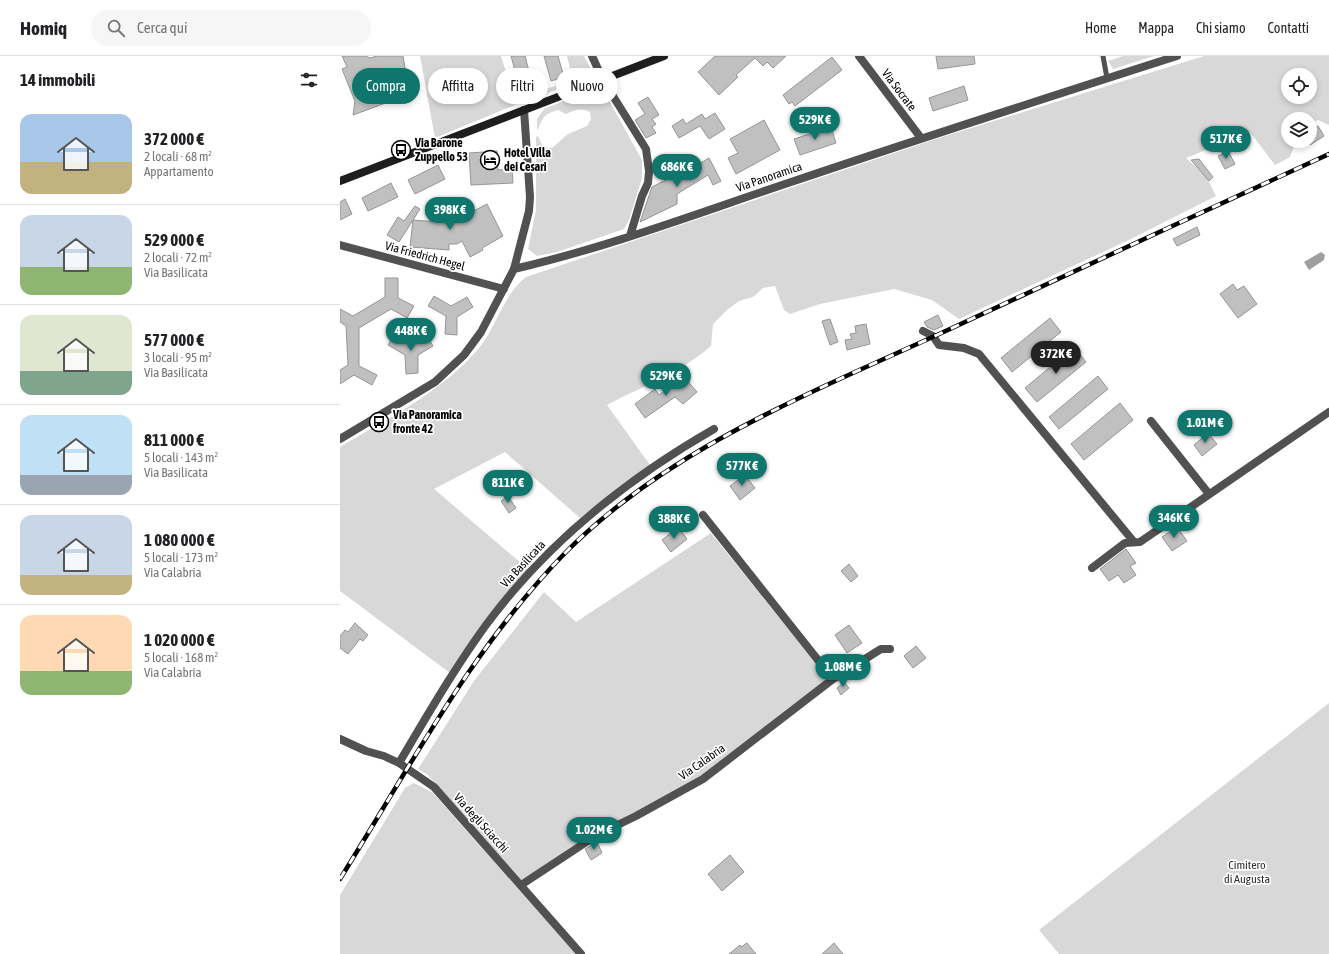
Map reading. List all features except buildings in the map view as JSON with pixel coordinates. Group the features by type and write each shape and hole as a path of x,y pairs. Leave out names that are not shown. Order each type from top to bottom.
{"main road":[{"path":"618,74 664,56"},
{"path":"340,180 556,98"}],"street":[{"path":"592,56 598,68"},
{"name":"Via Socrate","path":"859,56 921,138"},
{"name":"Via Panoramica","path":"514,269 548,261 630,236 921,138 1177,56"},
{"path":"618,104 646,149 648,159 648,183 642,196 630,236"},
{"path":"340,439 435,382 464,355 481,332 514,269 526,225 530,197 524,110"},
{"name":"Via Friedrich Hegel","path":"340,245 504,289"},
{"path":"923,331 933,336 939,345 964,348 979,354 1134,542"},
{"path":"1092,568 1125,544 1140,542 1329,412"},
{"path":"1151,422 1209,494"},
{"name":"Via Basilicata","path":"399,763 457,668 486,625 522,580 575,528 617,492 680,448 714,429"},
{"path":"703,515 833,679"},
{"name":"Via Calabria","path":"521,884 597,835 636,816 703,779 833,679 881,649 890,649"},
{"name":"Via degli Sciacchi","path":"340,739 366,752 384,756 399,763 434,787 521,884 581,954"}],"lane":[{"path":"1103,56 1107,78"}],"green space":[{"path":"420,56 501,56 505,68 496,68 496,104 515,105 435,138 429,104 488,104 488,68 428,68 428,100"},
{"path":"567,56 584,56 590,68 570,68"},
{"path":"1123,56 1154,56 1113,69 1108,61"},
{"path":"1204,56 1329,56 1329,125 1317,120 1317,112 1281,112 1281,148 1293,148 1290,157 1275,165 1250,132 1186,158 1206,176 1216,196 1131,239 959,319 932,300 894,289 820,304 790,314 784,310 775,286 763,288 753,297 739,301 727,310 713,324 711,346 699,356 674,372 607,405 650,465 618,487 580,518 505,452 434,489 528,569 484,622 450,673 340,591 340,447 414,403 464,364 479,348 491,330 511,293 526,277 939,138"},
{"path":"556,86 556,90 548,93 548,88"},
{"path":"556,104 611,104 642,160 642,178 629,220 624,229 557,252 537,256 528,249 536,210 536,137 538,136 543,147 552,148 568,134 587,126 591,119 590,112 581,109 566,114 558,110 547,114 541,122 538,130 537,119 544,109"},
{"path":"711,533 825,675 824,682 788,708 704,775 521,880 428,775 418,769 474,681 544,592 576,622"},
{"name":"Cimitero di Augusta","path":"1329,703 1329,954 1059,954 1039,930"},
{"path":"414,783 433,793 576,954 340,954 340,895 405,788"}],"shaded area":[{"path":"1321,252 1325,255 1324,260 1309,270 1304,262"}],"railway":[{"path":"340,879 444,709 472,667 502,627 533,588 567,551 607,515 650,483 695,453 790,402 1329,154"}],"place":[{"name":"Via Barone Zuppello 53","path":"401,150"},
{"name":"Hotel Villa dei Cesari","path":"490,160"},
{"name":"Via Panoramica fronte 42","path":"379,422"}]}
